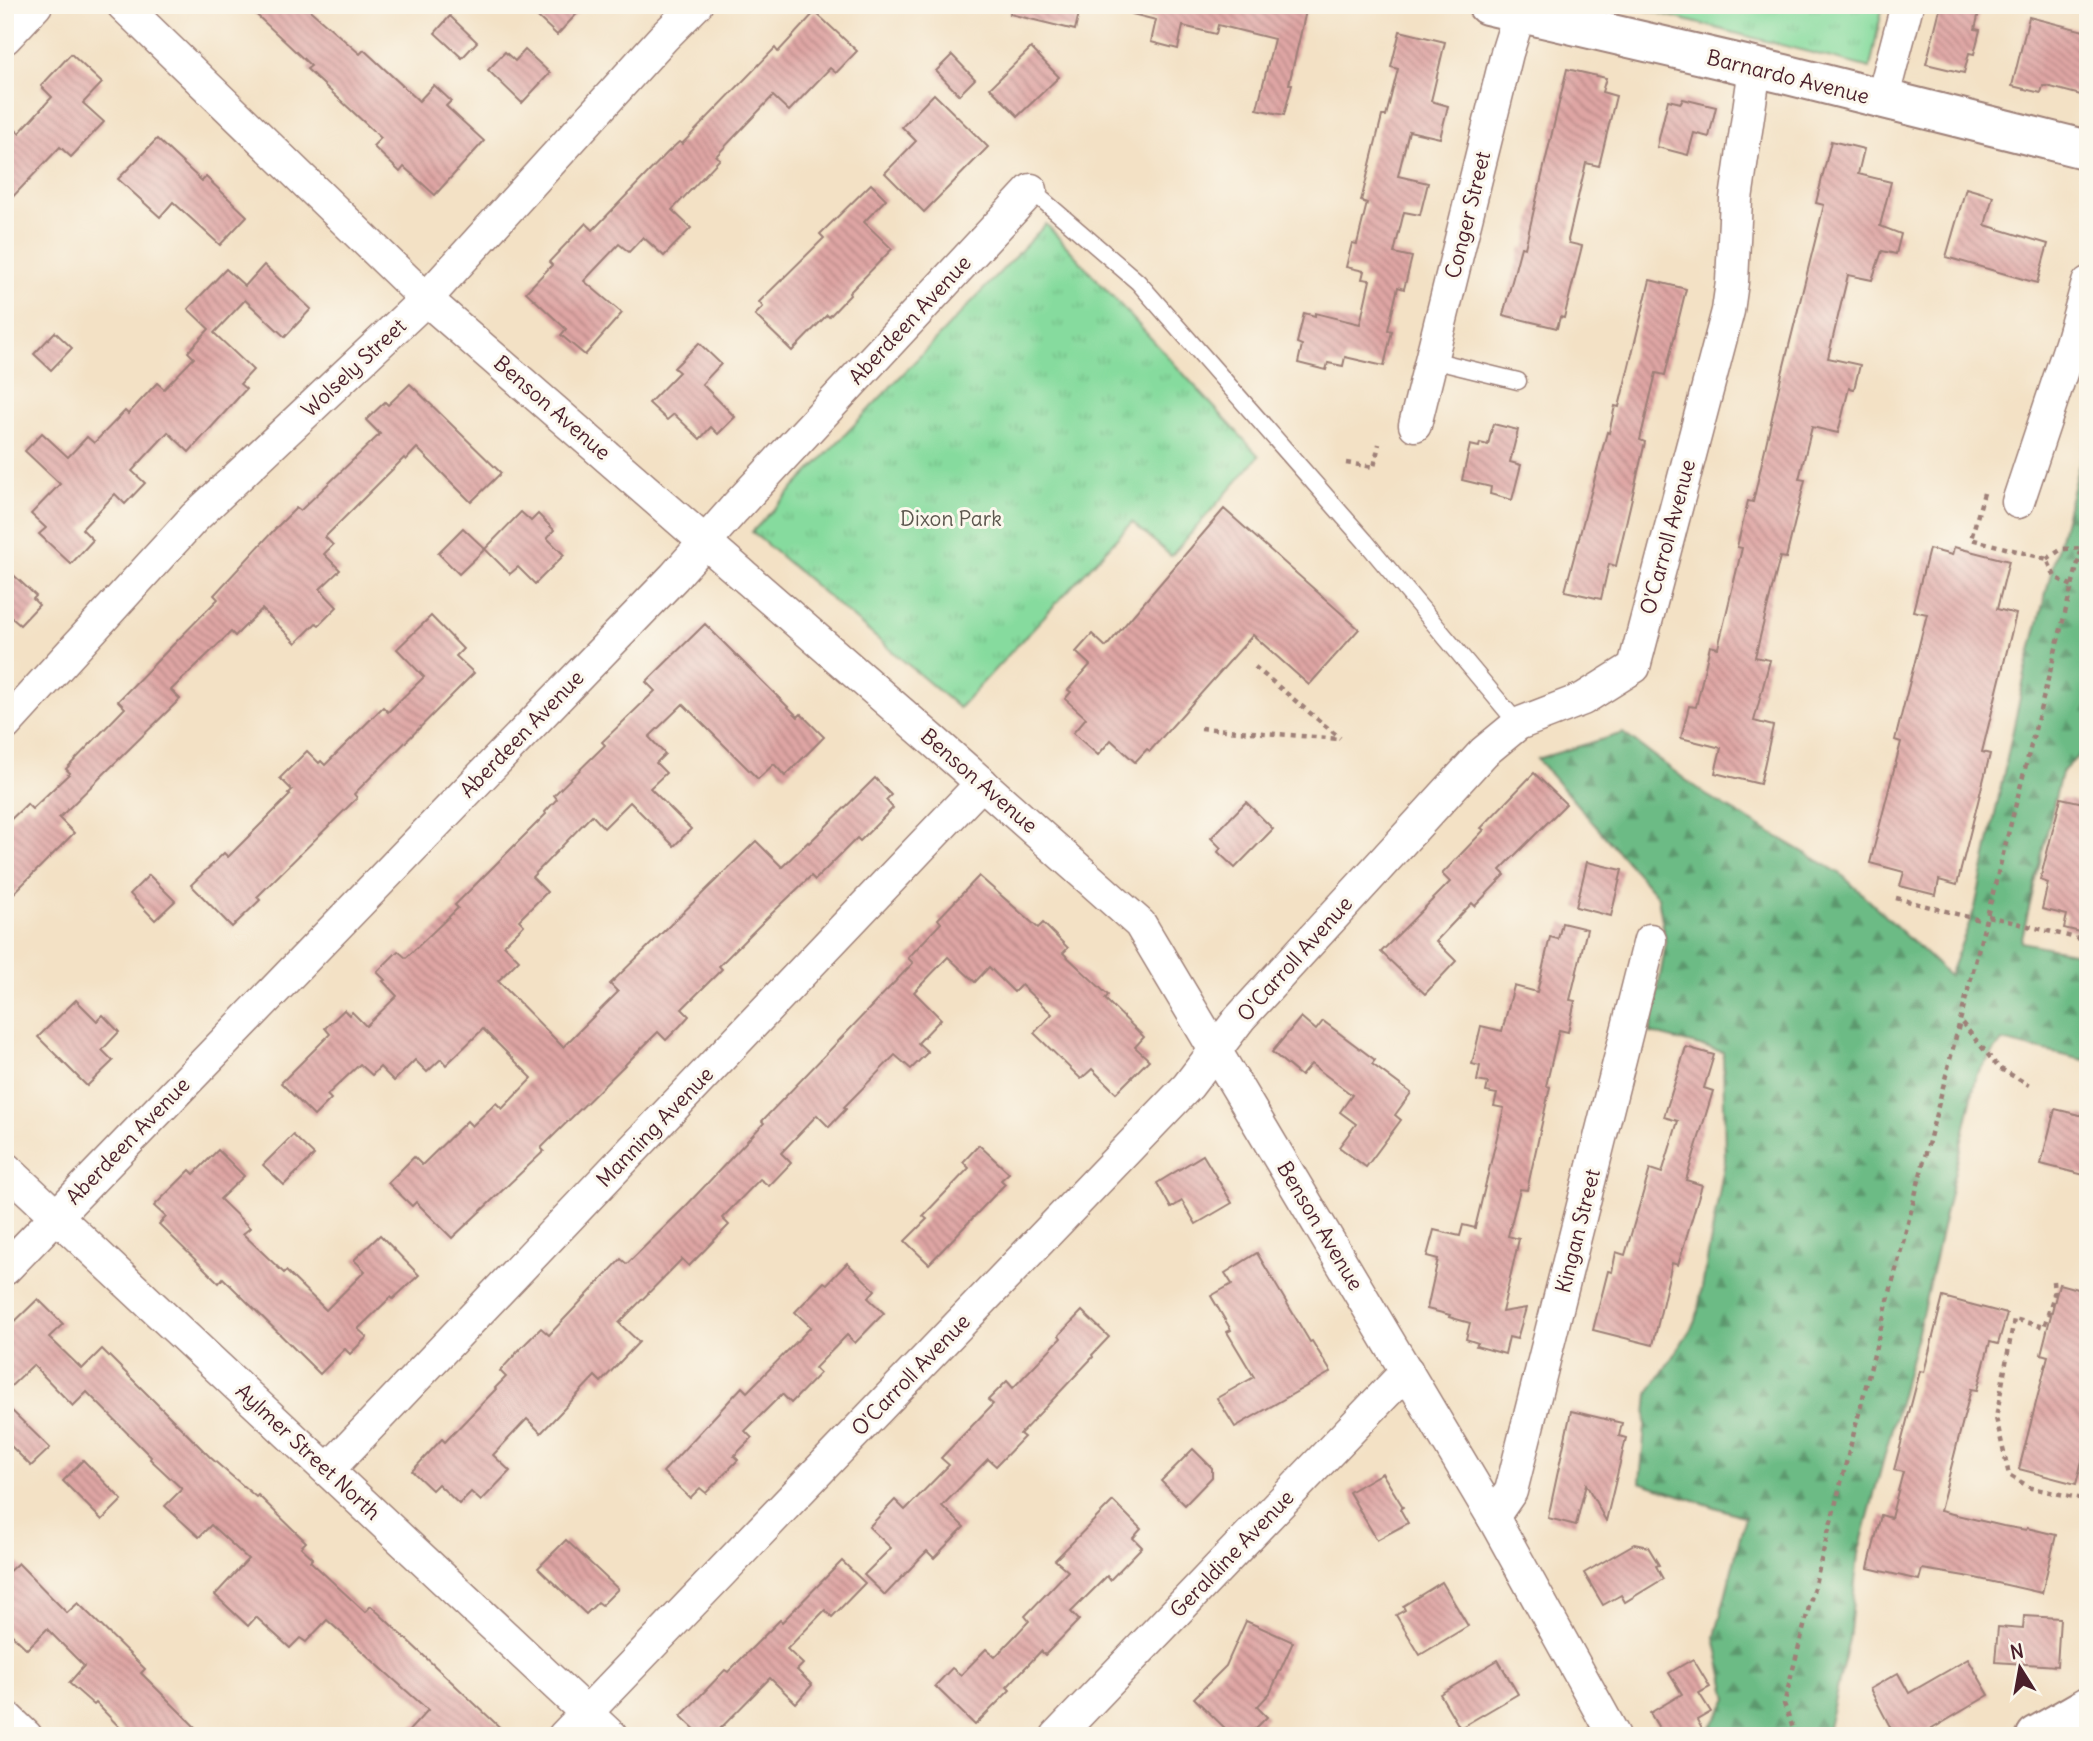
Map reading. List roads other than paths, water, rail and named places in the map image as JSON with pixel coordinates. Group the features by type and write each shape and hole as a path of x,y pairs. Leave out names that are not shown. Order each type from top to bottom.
{"street":[{"path":"5,37 36,5"},
{"name":"Benson Avenue","path":"123,5 426,299 1140,924 1493,1517 1615,1736"},
{"name":"Wolsely Street","path":"5,725 194,518 426,299 696,5"},
{"path":"1882,100 1908,5"},
{"name":"Barnardo Avenue","path":"1509,8 2088,150"},
{"name":"Conger Street","path":"1415,425 1432,360 1509,8"},
{"name":"O'Carroll Avenue","path":"564,1736 1188,1086 1240,1018 1484,752 1518,724 1583,699 1634,667 1728,311 1736,199 1755,68"},
{"name":"Aberdeen Avenue","path":"5,1269 706,542 1031,190"},
{"path":"2018,502 2088,283"},
{"name":"Manning Avenue","path":"328,1470 982,783"},
{"name":"Kingan Street","path":"1493,1517 1511,1491 1650,940"},
{"name":"Aylmer Street North","path":"5,1168 611,1736"},
{"name":"Geraldine Avenue","path":"1057,1736 1407,1371"},
{"path":"2036,1736 2088,1706"},
{"path":"5,1716 26,1736"}],"lane":[{"path":"1031,190 1138,282 1357,531 1518,724"},
{"path":"1432,360 1518,381"}],"park label":[{"name":"Dixon Park","path":"951,519"}]}
